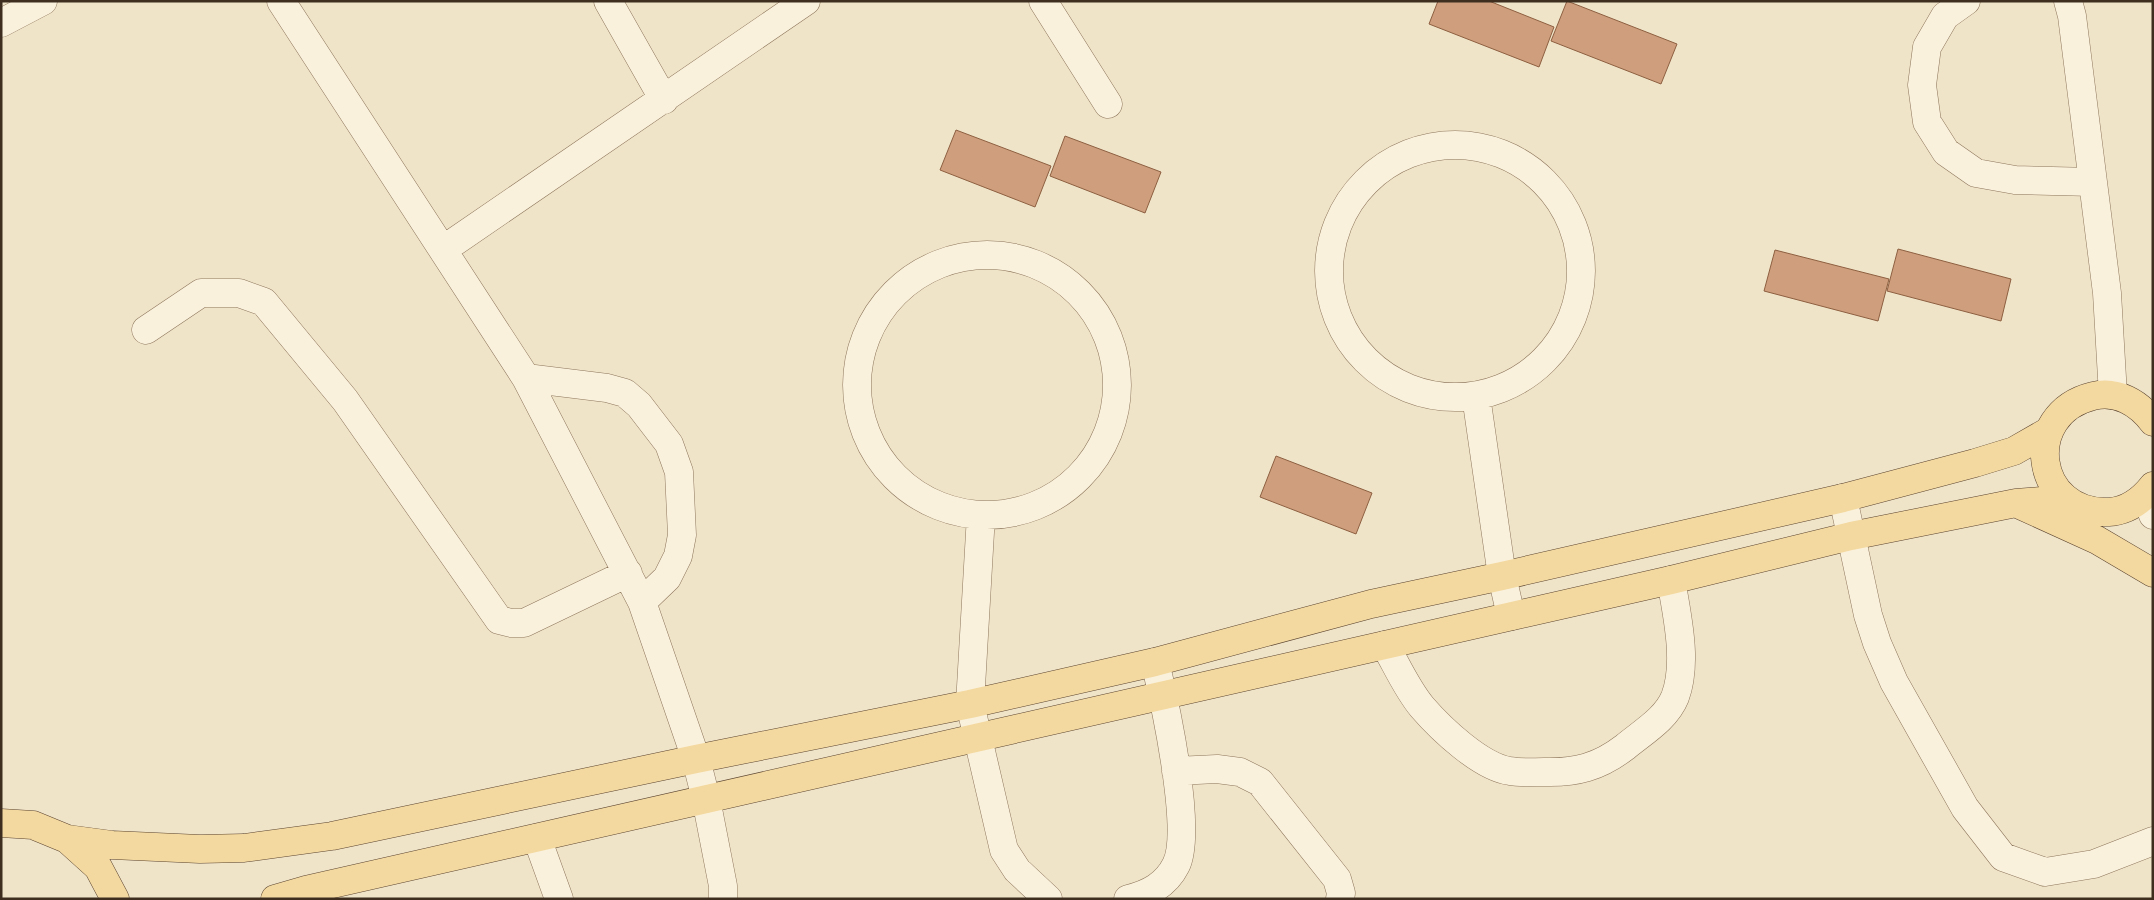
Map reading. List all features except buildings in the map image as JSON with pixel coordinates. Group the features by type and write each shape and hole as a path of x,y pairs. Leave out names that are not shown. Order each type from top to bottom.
{"main road":[{"path":"2150,499 2115,512 2097,512 2080,508 2065,499 2053,485 2046,468 2044,449 2049,431 2068,406 2082,399 2097,395 2113,395 2131,401 2146,412 2153,422"},
{"path":"1,823 33,826 68,839 112,845 200,849 288,843 332,836 696,759 970,704 1156,662 1371,604 1843,498 1995,458 2014,451 2049,431"},
{"path":"275,899 307,894 706,798 1671,580 1851,536 2016,503 2065,499"},
{"path":"2016,503 2097,540 2153,573"},
{"path":"68,839 98,867 114,899"}],"street":[{"path":"1,23 43,1"},
{"path":"281,1 444,249 526,378 642,602 696,759 706,798 723,886 723,899"},
{"path":"608,1 664,100"},
{"path":"444,249 806,1"},
{"path":"1043,1 1108,104"},
{"path":"1966,1 1945,16 1927,47 1922,85 1927,122 1946,152 1976,173 2016,180 2093,182"},
{"path":"2077,6 2093,182 2107,293 2113,395"},
{"path":"1460,145 1487,149 1512,158 1534,172 1553,190 1568,212 1577,237 1582,263 1580,290 1576,306 1562,339 1546,360 1525,376 1502,389 1476,396 1450,397 1423,393 1398,384 1376,370 1357,352 1342,329 1333,305 1328,279 1329,252 1336,227 1353,196 1364,182 1385,165 1408,153 1434,146 1460,145"},
{"path":"992,255 1020,259 1045,269 1069,283 1088,302 1103,325 1113,350 1118,386 1110,431 1098,455 1081,477 1060,494 1035,507 1009,514 981,516 954,512 929,502 905,488 886,469 871,446 861,420 856,394 857,366 864,340 876,315 894,294 915,277 938,264 965,257 992,255"},
{"path":"146,330 201,293 240,293 264,302 345,400 499,620 511,624 524,623 628,574"},
{"path":"526,378 607,388 624,393 640,405 668,444 679,472 682,535 678,556 667,578 642,602"},
{"path":"1476,396 1502,576 1512,616"},
{"path":"1843,498 1868,615 1877,643 1894,682 1965,808 2003,857 2045,872 2094,864 2153,841"},
{"path":"981,516 970,704 1004,850 1017,870 1048,899"},
{"path":"1385,645 1407,685 1422,707 1469,752 1489,764 1509,772 1556,772 1589,768 1610,758 1667,713 1675,696 1680,673 1680,634 1671,580"},
{"path":"1128,899 1143,896 1162,885 1176,864 1181,845 1181,817 1176,771 1156,662"},
{"path":"1176,771 1224,770 1240,772 1260,782 1337,880 1341,893 1340,899"},
{"path":"537,838 558,899"}]}
